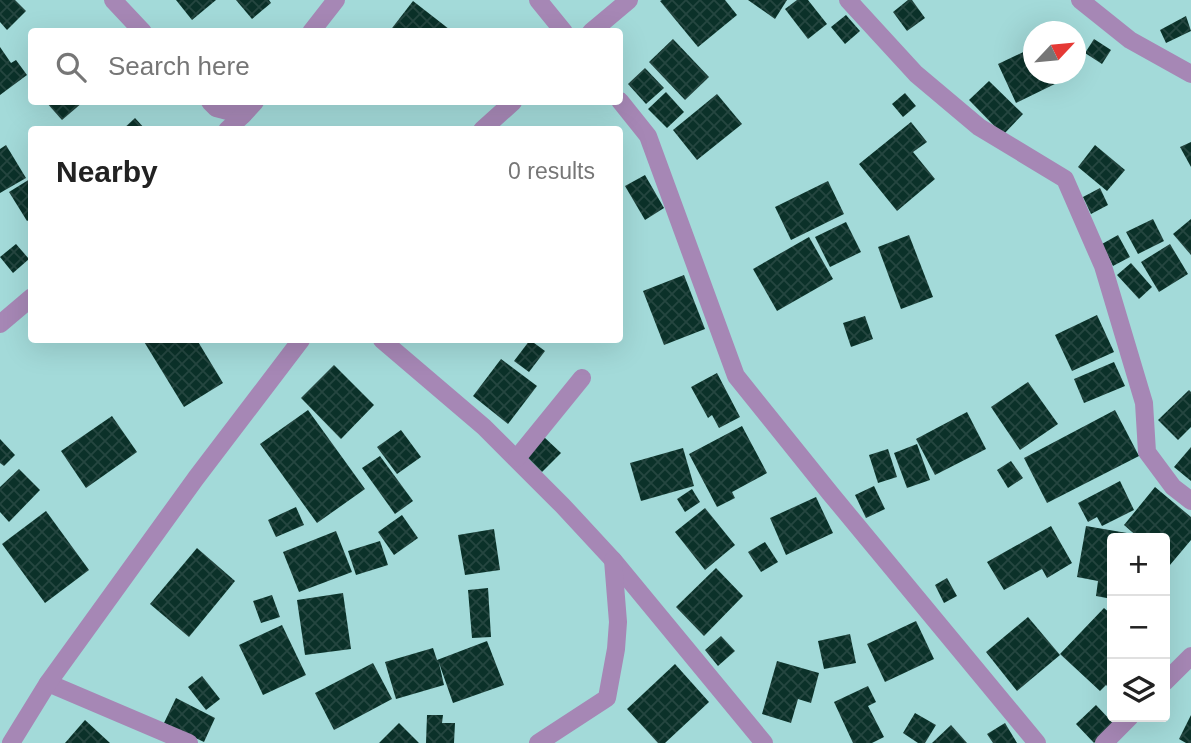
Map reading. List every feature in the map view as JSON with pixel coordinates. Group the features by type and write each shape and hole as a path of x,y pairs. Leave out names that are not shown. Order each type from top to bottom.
{"street":[{"path":"113,0 139,28"},
{"path":"314,28 336,0"},
{"path":"538,0 561,28"},
{"path":"596,28 629,0"},
{"path":"848,0 916,74 979,127 1065,180 1103,267 1144,403 1147,452 1173,487 1191,501"},
{"path":"1080,0 1130,40 1191,74"},
{"path":"213,105 216,108 249,108"},
{"path":"486,126 510,105"},
{"path":"623,105 648,136 737,376 838,503 1037,743"},
{"path":"231,126 249,108"},
{"path":"0,324 28,300"},
{"path":"11,743 48,683 196,478 299,343"},
{"path":"386,343 484,426 562,505 613,560 764,743"},
{"path":"517,458 582,379"},
{"path":"538,743 607,698 618,622 613,560"},
{"path":"1170,677 1191,656"},
{"path":"48,683 189,743"},
{"path":"1104,743 1125,722"}],"building":[{"path":"0,0 15,0 26,11 7,30 0,22"},
{"path":"176,0 216,0 192,20"},
{"path":"236,0 269,0 271,3 252,19"},
{"path":"725,0 737,15 698,47 660,1"},
{"path":"748,0 787,0 775,19"},
{"path":"797,0 808,0 827,24 808,39 785,9"},
{"path":"908,0 912,0 925,18 907,31 893,12"},
{"path":"413,1 448,28 392,28"},
{"path":"846,15 860,31 845,44 831,27"},
{"path":"1186,16 1191,31 1166,43 1160,30"},
{"path":"673,39 709,77 685,100 649,62"},
{"path":"1094,39 1111,50 1102,64 1086,51"},
{"path":"0,47 11,63 16,60 27,75 0,95"},
{"path":"1023,52 1023,84 1055,84 1016,103 998,64"},
{"path":"645,68 664,88 646,104 628,84"},
{"path":"989,81 1023,114 1003,135 969,100"},
{"path":"666,92 684,112 667,128 648,109"},
{"path":"905,93 916,106 903,117 892,104"},
{"path":"717,94 742,124 697,160 673,130"},
{"path":"49,105 80,105 62,120"},
{"path":"135,118 142,126 126,126"},
{"path":"911,122 927,142 913,152 935,179 897,211 859,164"},
{"path":"1191,142 1191,167 1180,147"},
{"path":"6,145 26,178 0,193 0,149"},
{"path":"1095,145 1125,170 1107,191 1078,167"},
{"path":"645,175 664,208 645,220 625,186"},
{"path":"28,180 28,220 27,221 9,192"},
{"path":"828,181 844,214 791,240 775,207"},
{"path":"1100,188 1108,205 1091,214 1083,197"},
{"path":"1153,219 1164,241 1138,254 1126,232"},
{"path":"1191,219 1191,255 1173,234"},
{"path":"846,222 861,252 830,267 815,237"},
{"path":"909,235 933,297 901,309 878,247"},
{"path":"1118,235 1130,257 1113,266 1102,244"},
{"path":"809,237 833,279 777,311 753,269"},
{"path":"16,244 28,260 13,273 0,257"},
{"path":"1170,244 1188,274 1159,292 1141,262"},
{"path":"1131,263 1152,287 1139,299 1117,275"},
{"path":"684,275 705,329 664,345 643,291"},
{"path":"1097,315 1114,352 1072,371 1055,335"},
{"path":"865,316 873,339 851,347 843,323"},
{"path":"145,343 199,343 223,383 184,407"},
{"path":"528,343 534,343 545,351 529,372 514,361"},
{"path":"501,359 537,386 508,424 473,396"},
{"path":"1114,362 1125,386 1084,403 1074,379"},
{"path":"334,365 374,405 341,439 301,398"},
{"path":"717,373 740,417 719,428 712,415 708,418 691,387"},
{"path":"1028,382 1058,424 1020,450 991,407"},
{"path":"1189,390 1191,427 1178,440 1158,420"},
{"path":"308,410 365,489 317,523 260,444"},
{"path":"1115,410 1139,456 1047,503 1024,458"},
{"path":"967,412 986,449 935,475 916,439"},
{"path":"112,416 137,452 86,488 61,451"},
{"path":"742,426 767,473 732,492 735,498 717,507 689,454"},
{"path":"401,430 421,457 397,474 377,447"},
{"path":"544,437 561,453 542,472 526,456"},
{"path":"0,439 15,455 4,466 0,463"},
{"path":"917,444 930,480 907,488 894,453"},
{"path":"1191,447 1191,481 1174,467"},
{"path":"683,448 694,486 641,501 630,463"},
{"path":"888,449 897,477 878,483 869,455"},
{"path":"380,456 413,501 395,514 362,468"},
{"path":"1011,461 1023,478 1008,488 997,470"},
{"path":"19,469 40,490 9,522 0,512 0,487"},
{"path":"1120,481 1134,510 1102,526 1097,517 1088,522 1078,503"},
{"path":"874,486 885,509 866,518 855,495"},
{"path":"1155,487 1191,517 1191,540 1170,565 1170,533 1133,533 1124,525"},
{"path":"692,489 700,502 685,512 677,499"},
{"path":"816,497 833,533 786,555 770,518"},
{"path":"296,507 304,525 276,537 268,520"},
{"path":"705,508 735,545 705,570 675,532"},
{"path":"46,511 89,570 45,603 2,544"},
{"path":"402,515 418,538 394,555 378,532"},
{"path":"1051,526 1072,563 1047,578 1042,569 1004,590 987,562"},
{"path":"1086,526 1127,533 1107,533 1107,598 1096,596 1098,581 1077,577"},
{"path":"494,529 500,570 465,575 458,535"},
{"path":"336,531 352,572 299,592 283,552"},
{"path":"380,541 388,565 356,575 348,551"},
{"path":"765,542 778,562 761,572 748,552"},
{"path":"197,548 235,581 189,637 150,604"},
{"path":"716,568 743,596 704,636 676,607"},
{"path":"947,578 957,596 944,603 935,585"},
{"path":"488,588 491,637 472,638 468,590"},
{"path":"343,593 351,649 305,655 297,600"},
{"path":"272,595 280,617 261,623 253,601"},
{"path":"1104,608 1107,611 1107,686 1100,691 1060,654"},
{"path":"1028,617 1060,655 1017,691 986,652"},
{"path":"916,621 934,659 885,682 867,644"},
{"path":"282,625 306,675 263,695 239,645"},
{"path":"850,634 856,663 824,669 818,641"},
{"path":"721,636 735,651 718,666 705,650"},
{"path":"487,641 504,685 453,703 439,663 444,685 396,699 385,662 433,648 437,660"},
{"path":"777,661 819,673 811,703 798,699 791,723 762,714"},
{"path":"373,663 392,699 334,730 315,693"},
{"path":"675,664 709,702 665,743 658,743 627,709"},
{"path":"202,676 220,699 206,710 188,687"},
{"path":"868,686 876,702 868,706 884,737 872,743 853,743 834,702"},
{"path":"176,698 215,718 204,742 164,723"},
{"path":"1096,705 1107,717 1107,722 1114,724 1094,743 1076,724"},
{"path":"915,713 936,725 925,743 918,743 903,733"},
{"path":"427,715 443,715 442,723 455,723 454,743 426,743"},
{"path":"1191,715 1191,743 1186,743 1179,739"},
{"path":"85,720 110,743 65,743"},
{"path":"399,723 419,743 379,743"},
{"path":"1005,723 1017,743 993,743 987,734"},
{"path":"951,725 967,743 932,743"}]}
